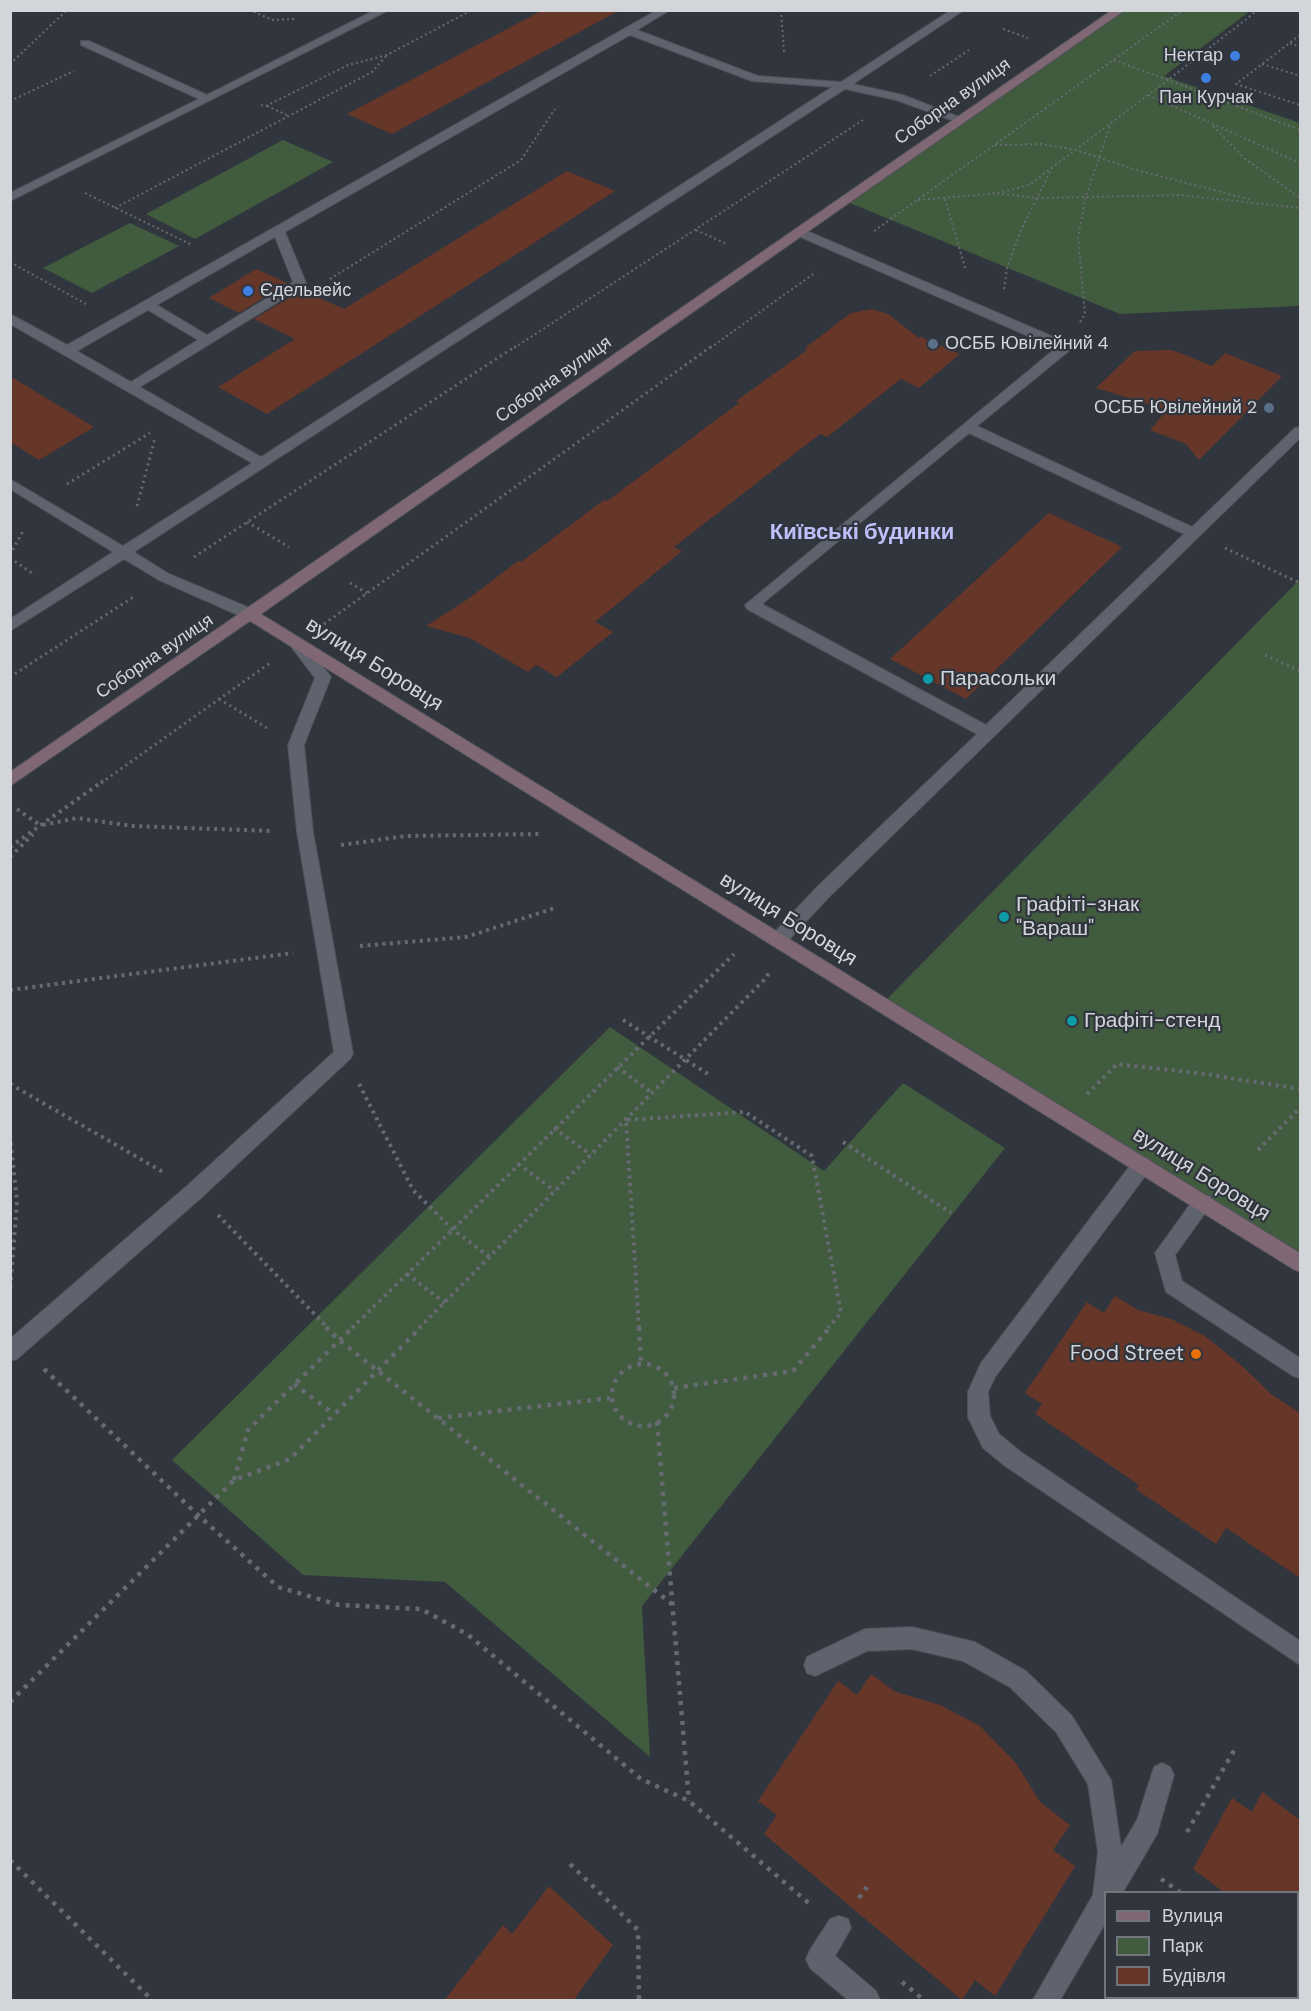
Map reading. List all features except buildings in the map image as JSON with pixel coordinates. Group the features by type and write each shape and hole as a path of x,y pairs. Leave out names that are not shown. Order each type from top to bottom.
{"main road":[{"name":"Соборна вулиця","path":"10,780 252,615 1120,10"},
{"name":"вулиця Боровця","path":"252,615 1300,1263"}],"street":[{"path":"10,198 384,10"},
{"path":"67,351 665,10"},
{"path":"10,626 959,10"},
{"path":"630,31 756,79 844,85 899,97 961,120"},
{"path":"85,43 208,99"},
{"path":"130,388 300,283 279,231"},
{"path":"800,232 1065,347 752,605 988,733"},
{"path":"148,305 207,340"},
{"path":"10,318 262,463"},
{"path":"967,427 1194,533"},
{"path":"778,940 823,892 1300,431"},
{"path":"10,483 164,577 252,615"},
{"path":"10,1352 195,1191 344,1053 305,832 296,745 323,677 297,644"},
{"path":"1142,1165 988,1370 978,1392 979,1417 991,1442 1013,1459 1300,1654"},
{"path":"1203,1202 1165,1253 1173,1286 1300,1369"},
{"path":"815,1665 865,1640 912,1638 967,1650 1018,1679 1064,1724 1099,1780 1110,1852 1106,1891"},
{"path":"1109,1891 1148,1825 1162,1775"},
{"path":"1046,2001 1104,1900"},
{"path":"838,1928 819,1959 867,2001"}],"path":[{"path":"10,64 67,10"},
{"path":"266,106 348,65 387,55 472,10"},
{"path":"10,848 1183,10"},
{"path":"917,200 945,200 999,194 1029,185 1258,10"},
{"path":"1300,35 1236,84 1300,105"},
{"path":"1290,43 1300,47"},
{"path":"10,677 969,50"},
{"path":"10,101 110,55"},
{"path":"115,208 372,72 387,55"},
{"path":"1114,60 1300,130"},
{"path":"1262,64 1300,76"},
{"path":"322,284 521,160 555,109 518,94"},
{"path":"1148,95 1300,163"},
{"path":"208,99 266,106 289,116"},
{"path":"1065,347 1084,314 1078,237 1086,196 1111,123"},
{"path":"1210,124 1244,158 1300,198"},
{"path":"994,145 1041,144 1076,150 1136,170 1219,190 1261,203"},
{"path":"1003,320 1003,296 1007,268 1021,230 1052,168"},
{"path":"52,177 225,261"},
{"path":"999,194 1039,198 1180,195 1300,208"},
{"path":"945,200 966,269 961,302"},
{"path":"10,262 118,322"},
{"path":"10,555 39,500 158,429 124,553"},
{"path":"1194,533 1300,584"},
{"path":"1265,655 1300,671"},
{"path":"219,699 296,745"},
{"path":"10,804 41,826"},
{"path":"10,857 41,826"},
{"path":"10,990 327,948 466,937 555,908"},
{"path":"234,1480 248,1430 294,1384 731,955 778,940"},
{"path":"10,1702 234,1480 290,1459 767,977 778,940"},
{"path":"623,1020 708,1074"},
{"path":"344,1053 413,1190 452,1229 490,1257"},
{"path":"1064,1117 1117,1064 1205,1074 1300,1089"},
{"path":"617,1067 652,1093"},
{"path":"1258,1150 1300,1108"},
{"path":"626,1120 745,1112 812,1156 837,1290 841,1313 793,1371 674,1388"},
{"path":"626,1120 641,1365"},
{"path":"555,1128 591,1155"},
{"path":"10,1135 17,1202 10,1293"},
{"path":"843,1142 951,1213"},
{"path":"518,1164 555,1191"},
{"path":"407,1274 445,1303"},
{"path":"339,1340 673,1605"},
{"path":"641,1365 652,1366 662,1371 670,1378 674,1388 672,1408 657,1422 637,1425 627,1421 619,1415 610,1398 615,1380 630,1367 641,1365"},
{"path":"37,1366 45,1369 199,1516 278,1587 339,1605 421,1609 466,1634 641,1779 689,1801 838,1928"},
{"path":"294,1384 334,1414"},
{"path":"438,1418 610,1398"},
{"path":"657,1422 689,1801"},
{"path":"1184,1838 1236,1747"},
{"path":"10,1860 152,2001"},
{"path":"570,1864 638,1930 639,2001"},
{"path":"1156,1886 1166,1869"},
{"path":"1160,1879 1177,1891"},
{"path":"898,1979 924,2001"}],"green space":[{"path":"1120,11 1250,11 1164,76 1300,123 1300,306 1120,314 845,201"},
{"path":"283,140 333,162 195,239 146,214"},
{"path":"130,223 179,246 92,293 43,268"},
{"path":"1300,579 1300,1263 882,1004"},
{"path":"610,1027 824,1171 903,1083 1005,1148 642,1606 650,1757 445,1582 303,1575 172,1460"}],"place":[{"name":"Нектар","path":"1235,56"},
{"name":"Пан Курчак","path":"1206,78"},
{"name":"Єдельвейс","path":"248,291"},
{"name":"ОСББ Ювілейний 4","path":"933,344"},
{"name":"ОСББ Ювілейний 2","path":"1269,408"},
{"name":"Парасольки","path":"928,679"},
{"name":"Графіті-знак \"Вараш\"","path":"1004,917"},
{"name":"Графіті-стенд","path":"1072,1021"},
{"name":"Food Street","path":"1196,1354"}],"district":[{"name":"Київські будинки","path":"862,533"}]}
